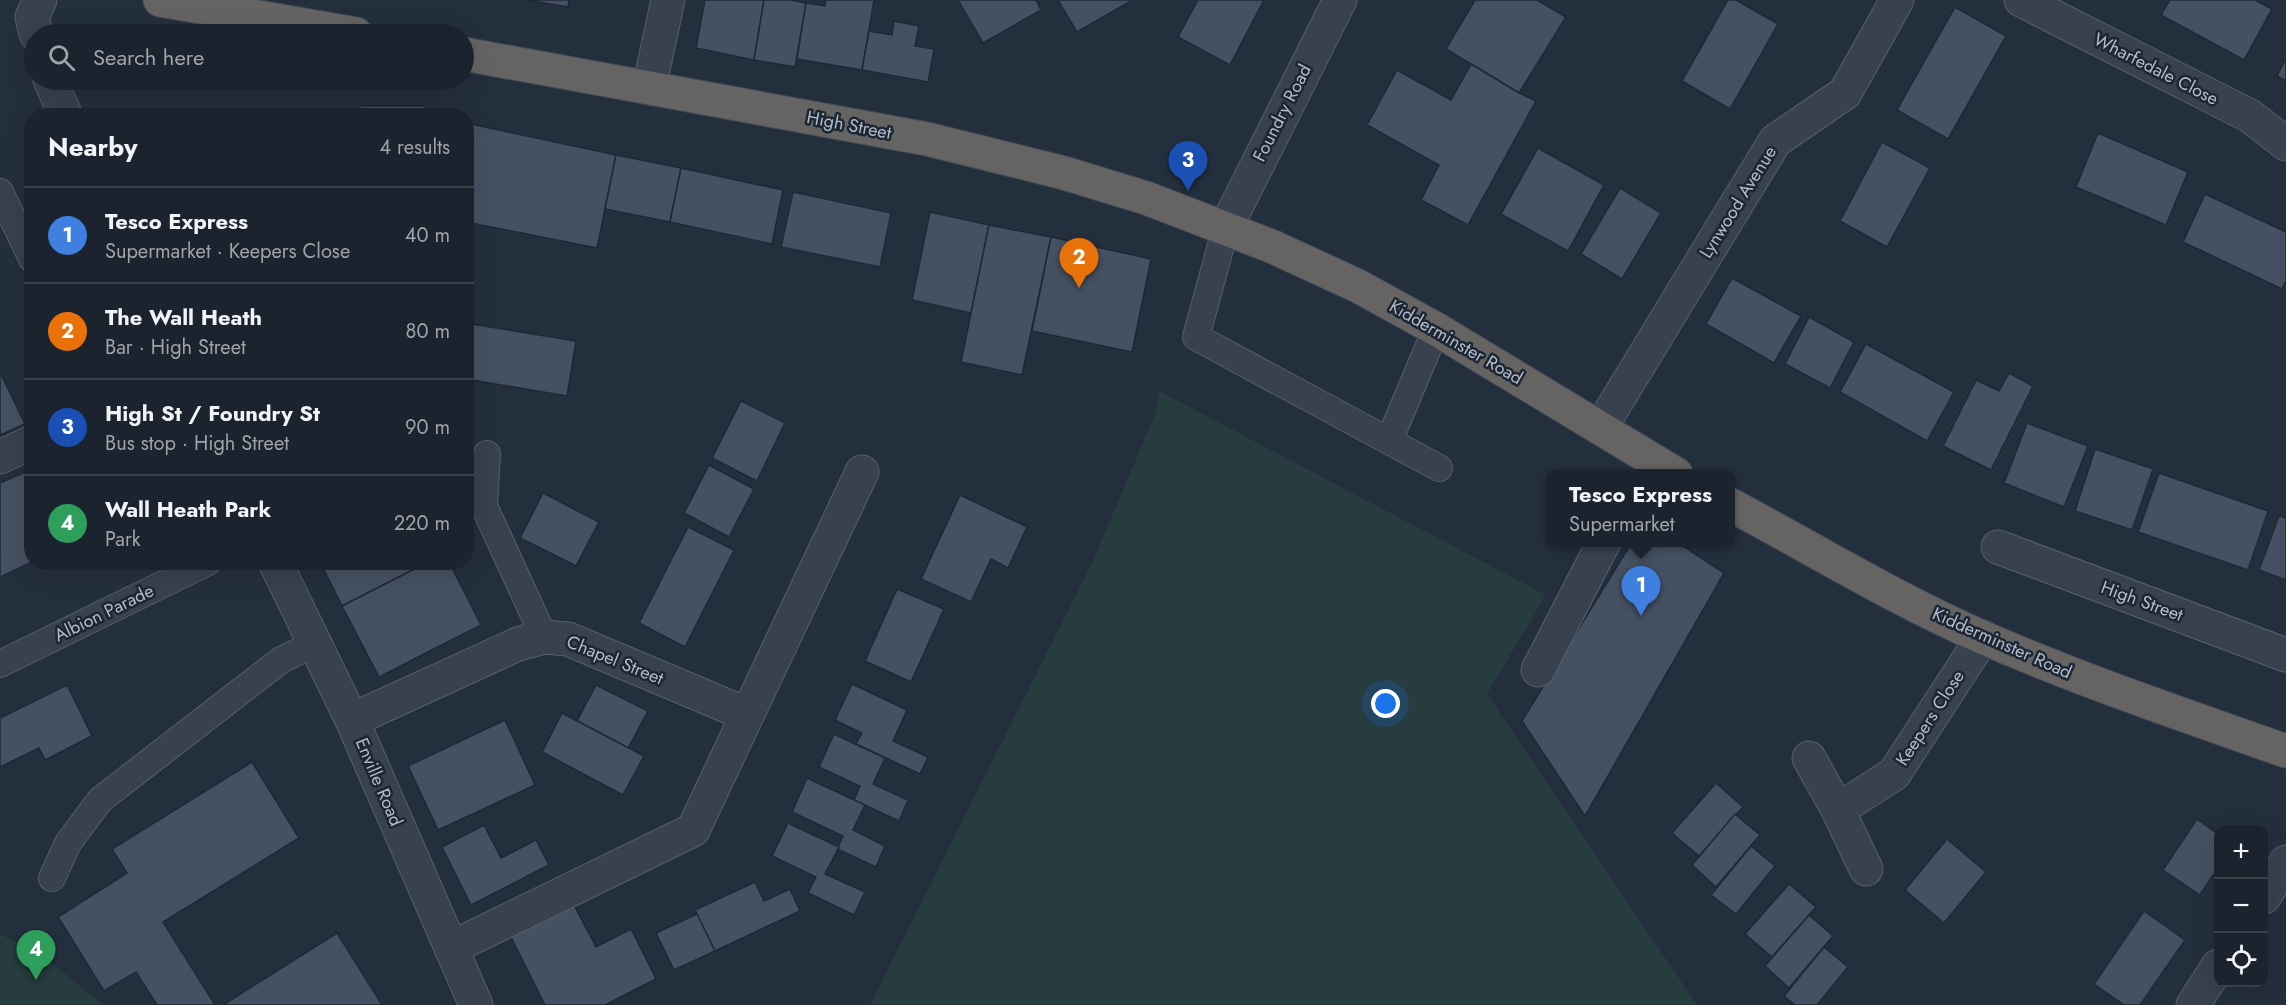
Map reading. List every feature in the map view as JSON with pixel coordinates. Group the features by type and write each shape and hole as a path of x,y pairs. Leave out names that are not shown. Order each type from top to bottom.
{"highway":[{"path":"160,0 298,24"},
{"name":"High Street","path":"474,56 915,137 988,153 1146,198 1226,227"},
{"name":"Kidderminster Road","path":"1226,227 1358,286 1436,329 1601,428 1655,468"},
{"name":"Kidderminster Road","path":"1735,507 1914,604 1983,637 2098,686 2286,751"}],"street":[{"path":"34,24 32,17 40,0"},
{"path":"649,88 668,0"},
{"name":"Foundry Road","path":"1226,227 1340,0"},
{"name":"Lynwood Avenue","path":"1601,428 1775,141 1845,93 1898,0"},
{"name":"Wharfedale Close","path":"2020,0 2250,116 2286,144"},
{"path":"54,90 62,108"},
{"path":"0,457 24,446"},
{"path":"451,948 693,830 862,472"},
{"path":"1538,670 1602,547"},
{"name":"High Street","path":"1998,547 2286,655"},
{"name":"Enville Road","path":"279,570 352,720 476,1005"},
{"name":"Chapel Street","path":"352,720 518,644 544,636 568,639 746,714"},
{"name":"Keepers Close","path":"1838,810 1894,774 1983,637"},
{"path":"1809,758 1838,810 1866,869"},
{"path":"2268,891 2286,862"},
{"path":"2193,1005 2214,972"}],"lane":[{"path":"0,192 24,242"},
{"path":"1226,227 1196,337 1439,468"},
{"path":"1389,441 1436,329"},
{"path":"487,454 484,507 544,636"},
{"name":"Albion Parade","path":"0,664 192,570"},
{"path":"52,878 68,843 100,800 281,660 316,642"}],"green space":[{"path":"1159,391 1546,595 1487,694 1697,1005 870,1005 1093,561 1155,414"},
{"path":"0,934 43,956 103,1005 0,1005"}],"building":[{"path":"527,0 569,0 568,7"},
{"path":"705,0 764,0 754,60 696,48"},
{"path":"764,0 790,0 806,3 795,67 754,60"},
{"path":"826,0 874,0 862,70 797,59 806,3 825,6"},
{"path":"958,0 1036,0 1041,10 983,43"},
{"path":"1058,0 1131,0 1131,1 1077,32"},
{"path":"1198,0 1264,0 1230,65 1178,37"},
{"path":"1475,0 1537,0 1566,17 1519,93 1446,49"},
{"path":"1728,0 1736,0 1778,24 1730,109 1682,81"},
{"path":"2170,0 2255,0 2272,9 2244,60 2161,15"},
{"path":"1955,7 2006,36 1948,139 1897,110"},
{"path":"894,21 919,26 915,46 934,49 928,82 862,70 869,31 892,35"},
{"path":"2286,58 2286,81 2277,76"},
{"path":"1471,64 1536,101 1468,225 1421,200 1439,165 1367,125 1397,70 1451,100"},
{"path":"360,106 425,106 425,108 360,108"},
{"path":"474,125 616,155 597,248 474,224"},
{"path":"2098,133 2188,172 2166,225 2076,187"},
{"path":"1882,142 1930,168 1887,247 1840,221"},
{"path":"1538,148 1604,185 1568,251 1501,214"},
{"path":"616,155 681,168 670,222 605,209"},
{"path":"681,168 783,190 772,244 670,222"},
{"path":"1620,188 1661,213 1622,279 1581,254"},
{"path":"793,192 891,213 880,267 781,247"},
{"path":"2205,194 2286,232 2286,281 2282,289 2183,242"},
{"path":"930,212 989,225 971,313 912,300"},
{"path":"989,225 1051,237 1022,375 961,362"},
{"path":"1051,237 1151,259 1132,352 1032,331"},
{"path":"1732,278 1801,316 1774,363 1706,324"},
{"path":"1809,317 1854,342 1830,388 1785,364"},
{"path":"474,324 576,341 567,396 474,380"},
{"path":"1866,344 1954,392 1927,441 1840,392"},
{"path":"0,372 24,424 0,435"},
{"path":"2009,373 2033,386 1991,470 1943,446 1976,380 1999,391"},
{"path":"741,401 785,423 757,481 712,458"},
{"path":"2027,423 2088,446 2064,507 2004,483"},
{"path":"2095,449 2153,469 2132,530 2075,511"},
{"path":"709,465 754,489 729,537 684,513"},
{"path":"24,472 24,566 0,577 0,483"},
{"path":"2159,473 2268,511 2248,570 2138,532"},
{"path":"543,493 599,522 576,566 520,538"},
{"path":"960,495 1027,527 1008,568 991,559 971,602 921,579"},
{"path":"2279,516 2286,518 2286,580 2259,570"},
{"path":"688,527 734,550 685,647 639,623"},
{"path":"1629,547 1685,547 1724,573 1585,816 1522,721"},
{"path":"324,570 413,570 342,606"},
{"path":"412,570 453,570 481,625 379,677 342,606"},
{"path":"897,589 944,609 911,682 865,661"},
{"path":"852,684 907,710 893,741 928,757 920,774 856,744 862,733 835,720"},
{"path":"67,685 92,736 45,760 39,748 0,767 0,718"},
{"path":"596,685 648,711 628,748 577,721"},
{"path":"562,713 644,756 623,795 542,752"},
{"path":"505,720 535,785 438,830 408,766"},
{"path":"834,734 885,758 873,784 908,800 899,821 854,800 860,786 819,767"},
{"path":"252,762 299,838 163,922 215,1005 157,1005 136,972 104,991 58,917 127,873 112,849"},
{"path":"807,778 865,805 853,830 885,846 876,867 837,849 843,836 792,812"},
{"path":"1716,783 1743,807 1699,856 1672,833"},
{"path":"1735,814 1760,835 1716,887 1692,865"},
{"path":"2197,819 2214,831 2214,874 2200,895 2163,870"},
{"path":"788,823 839,847 825,874 865,892 854,915 808,893 816,877 772,856"},
{"path":"484,825 501,858 536,840 549,865 471,905 442,847"},
{"path":"1947,839 1986,872 1944,923 1905,890"},
{"path":"1751,846 1775,866 1736,914 1711,895"},
{"path":"755,882 764,901 790,889 800,911 715,951 695,910"},
{"path":"1789,884 1816,907 1772,957 1745,934"},
{"path":"574,905 596,947 631,929 656,979 605,1005 545,1005 511,937"},
{"path":"2144,911 2185,940 2140,1005 2124,1005 2094,984"},
{"path":"697,914 715,951 674,970 656,933"},
{"path":"1809,915 1833,936 1789,988 1765,966"},
{"path":"337,933 382,1005 223,1005"},
{"path":"1824,947 1848,967 1817,1005 1795,1005 1784,996"}],"place":[{"name":"High St / Foundry St","path":"1188,191"},
{"name":"The Wall Heath","path":"1079,288"},
{"name":"Tesco Express","path":"1641,616"},
{"name":"Wall Heath Park","path":"36,980"}]}
